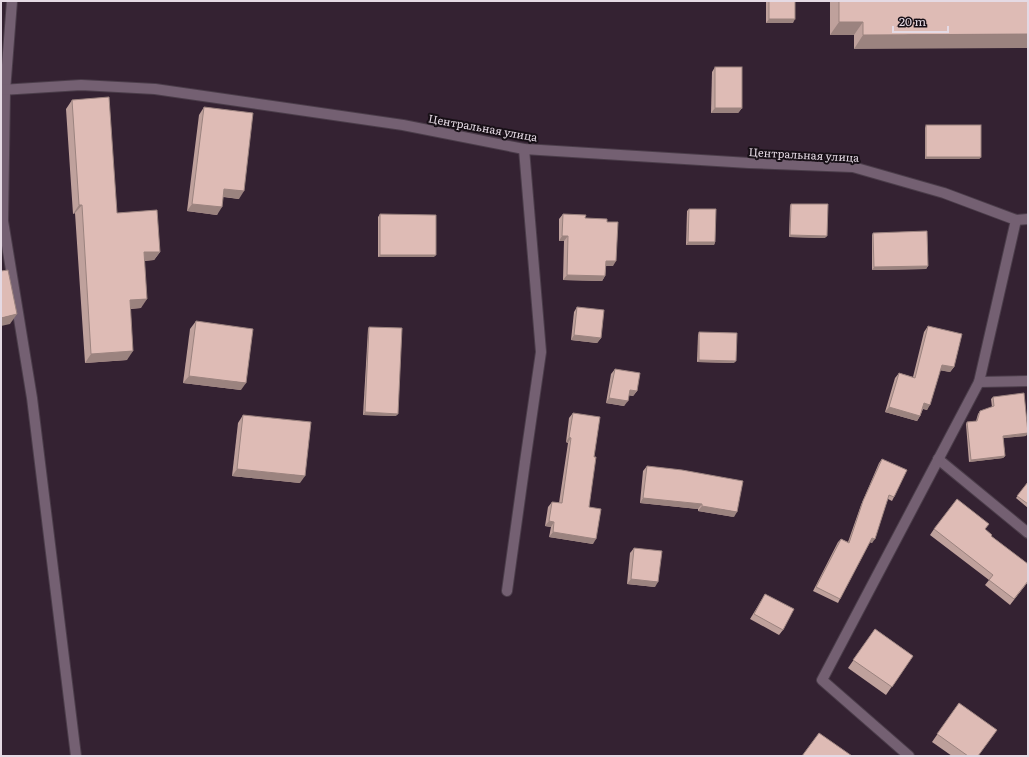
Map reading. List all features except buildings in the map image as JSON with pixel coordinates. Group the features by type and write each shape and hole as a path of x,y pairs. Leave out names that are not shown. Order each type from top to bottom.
{"street":[{"path":"12,1 3,91 3,221 32,398 76,756"},
{"name":"Центральная улица","path":"3,91 81,84 155,89 403,125 524,148 749,163 853,167 944,193 1016,220 1028,219"},
{"path":"507,591 541,352 524,148"},
{"path":"909,756 822,680 979,382 1016,220"},
{"path":"979,382 1028,381"},
{"path":"938,459 1028,533"}]}
